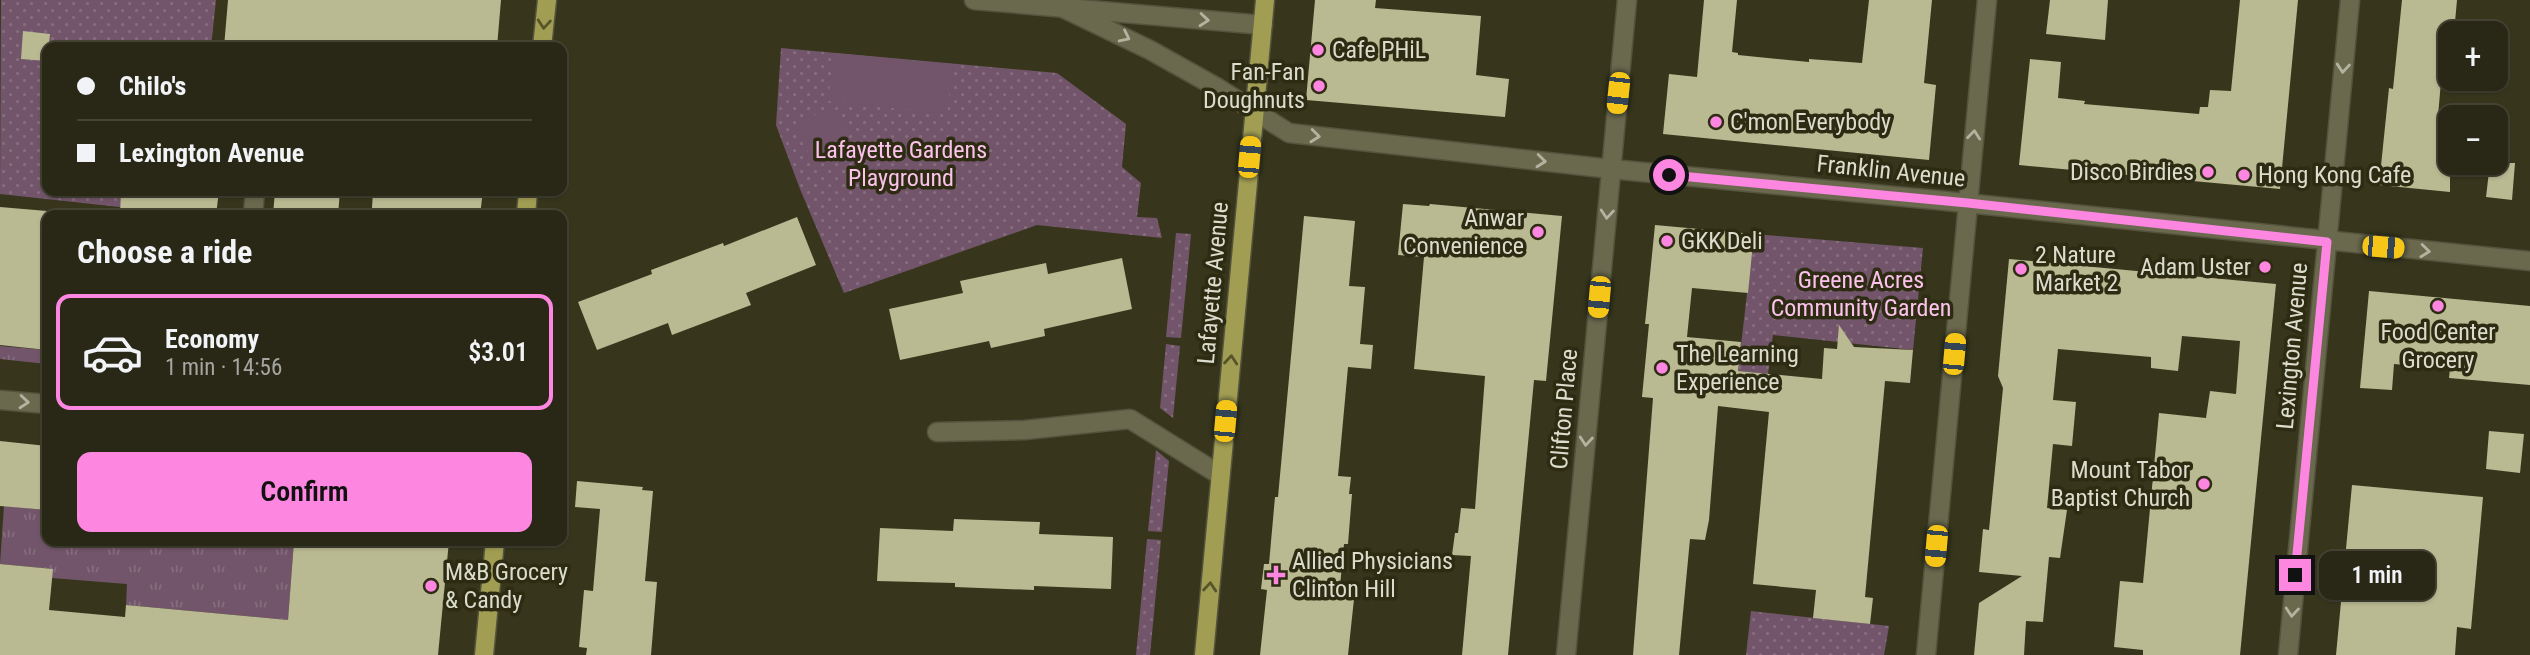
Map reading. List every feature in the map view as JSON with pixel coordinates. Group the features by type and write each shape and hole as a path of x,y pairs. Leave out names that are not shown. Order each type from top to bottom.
{"main road":[{"path":"543,42 547,0"},
{"name":"Lafayette Avenue","path":"1204,655 1265,0"},
{"path":"484,655 495,546"}],"street":[{"path":"975,0 1263,25"},
{"name":"Clifton Place","path":"1566,655 1627,0"},
{"path":"1926,655 1987,0"},
{"name":"Lexington Avenue","path":"2288,655 2350,0"},
{"name":"Franklin Avenue","path":"1063,8 1150,50 1218,88 1289,133 1611,169 2530,261"},
{"path":"0,400 42,404"},
{"path":"937,432 1025,430 1130,419 1220,475"}],"green space":[{"path":"1,0 216,0 212,42 42,42 42,196 139,196 138,209 0,194"},
{"name":"Lafayette Gardens Playground","path":"781,48 1057,73 1126,124 1122,167 1141,183 1137,217 1157,218 1162,238 1037,225 844,293 776,125"},
{"path":"834,53 953,64 947,114 828,101"},
{"path":"833,106 854,147 815,167 795,125"},
{"path":"1176,233 1191,234 1181,338 1166,337"},
{"name":"Greene Acres Community Garden","path":"1754,234 1923,248 1913,350 1773,335 1768,374 1738,371"},
{"path":"1166,344 1180,346 1173,418 1160,408"},
{"path":"0,346 42,350 42,363 0,359"},
{"path":"1156,450 1169,461 1162,532 1148,531"},
{"path":"4,506 42,510 42,546 294,546 288,620 126,605 127,584 52,578 52,569 0,564"},
{"path":"1147,539 1161,540 1150,655 1136,655"},
{"path":"1751,611 1889,626 1884,655 1746,655"}],"building":[{"path":"228,0 501,0 497,42 224,42"},
{"path":"1315,0 1376,0 1375,8 1481,16 1476,75 1509,79 1505,117 1306,100"},
{"path":"1704,0 1737,0 1732,52 1738,55 1809,62 1809,59 1862,63 1869,0 1932,0 1924,83 1936,85 1929,160 1663,134 1669,74 1697,77"},
{"path":"2050,0 2108,0 2105,40 2046,34"},
{"path":"2240,0 2298,0 2280,189 2019,165 2030,59 2061,62 2058,98 2085,101 2084,104 2199,114 2200,107 2208,107 2210,90 2231,91"},
{"path":"2402,0 2457,0 2455,21 2438,21 2438,91 2440,91 2436,140 2438,175 2450,175 2450,192 2379,185 2389,88 2393,89"},
{"path":"23,31 50,34 49,42 42,42 42,61 21,59"},
{"path":"2508,163 2515,163 2512,200 2486,197 2489,175 2508,175"},
{"path":"121,196 218,196 217,210 120,210"},
{"path":"275,196 340,196 338,210 273,210"},
{"path":"373,196 482,196 481,210 372,208"},
{"path":"1403,204 1562,216 1546,381 1534,380 1508,655 1462,655 1471,556 1452,555 1461,508 1475,509 1485,376 1414,369 1424,257 1398,255"},
{"path":"0,207 42,211 42,349 0,345"},
{"path":"1304,216 1355,221 1349,286 1365,287 1360,344 1373,345 1371,369 1348,367 1338,476 1351,477 1349,494 1352,494 1348,544 1344,544 1339,597 1354,599 1348,655 1260,655 1267,590 1261,589 1264,564 1269,564 1275,497 1278,497"},
{"path":"797,217 816,265 746,293 751,305 672,335 668,323 597,350 578,302 652,274 651,270 723,243 724,246"},
{"path":"1655,225 1754,234 1748,293 1692,288 1687,337 1741,342 1738,371 1822,379 1824,348 1837,349 1839,325 1854,347 1913,350 1910,383 1885,381 1865,597 1873,598 1870,624 1813,618 1816,590 1753,584 1769,412 1718,406 1709,520 1705,540 1690,539 1679,655 1633,655 1653,398 1642,397 1649,324 1645,324"},
{"path":"1122,258 1132,309 1044,329 1045,336 991,348 989,341 900,360 889,309 963,293 960,281 1046,263 1048,274"},
{"path":"2009,259 2276,284 2240,655 2143,655 2143,650 2114,647 2120,581 2143,583 2159,413 2206,418 2210,391 2236,394 2240,341 2182,336 2178,371 2151,368 2151,357 2058,349 2053,400 2076,402 2072,446 2053,444 2047,508 2067,510 2060,558 2049,557 2043,622 2026,621 2024,655 1974,655 1979,603 2022,576 1979,572 1983,529 1989,530 2003,388 1998,376"},
{"path":"2369,291 2530,306 2530,385 2449,378 2450,369 2394,364 2392,390 2360,388"},
{"path":"2489,431 2524,434 2520,473 2486,469"},
{"path":"0,441 42,445 42,510 0,506"},
{"path":"577,481 643,487 642,490 653,491 645,581 657,582 651,655 586,655 587,648 579,647 584,590 593,591 600,509 575,507"},
{"path":"2352,485 2483,497 2471,629 2457,627 2455,655 2336,655"},
{"path":"954,519 1040,522 1039,534 1113,537 1111,589 1034,586 1034,590 955,587 955,583 877,581 880,528 953,531"},
{"path":"294,546 449,546 438,655 0,655 0,564 53,569 49,610 125,617 126,605 288,620"}],"place":[{"name":"Cafe PHiL","path":"1318,50"},
{"name":"Fan-Fan Doughnuts","path":"1319,86"},
{"name":"C'mon Everybody","path":"1716,122"},
{"name":"Disco Birdies","path":"2208,172"},
{"name":"Hong Kong Cafe","path":"2244,175"},
{"name":"Anwar Convenience","path":"1538,232"},
{"name":"GKK Deli","path":"1667,241"},
{"name":"Adam Uster","path":"2265,267"},
{"name":"2 Nature Market 2","path":"2021,269"},
{"name":"Food Center Grocery","path":"2438,306"},
{"name":"The Learning Experience","path":"1662,368"},
{"name":"Mount Tabor Baptist Church","path":"2204,484"},
{"name":"Allied Physicians Clinton Hill","path":"1276,575"},
{"name":"M&B Grocery & Candy","path":"431,586"}],"route":[{"path":"1669,175 1968,203 2327,242 2295,575"}]}
